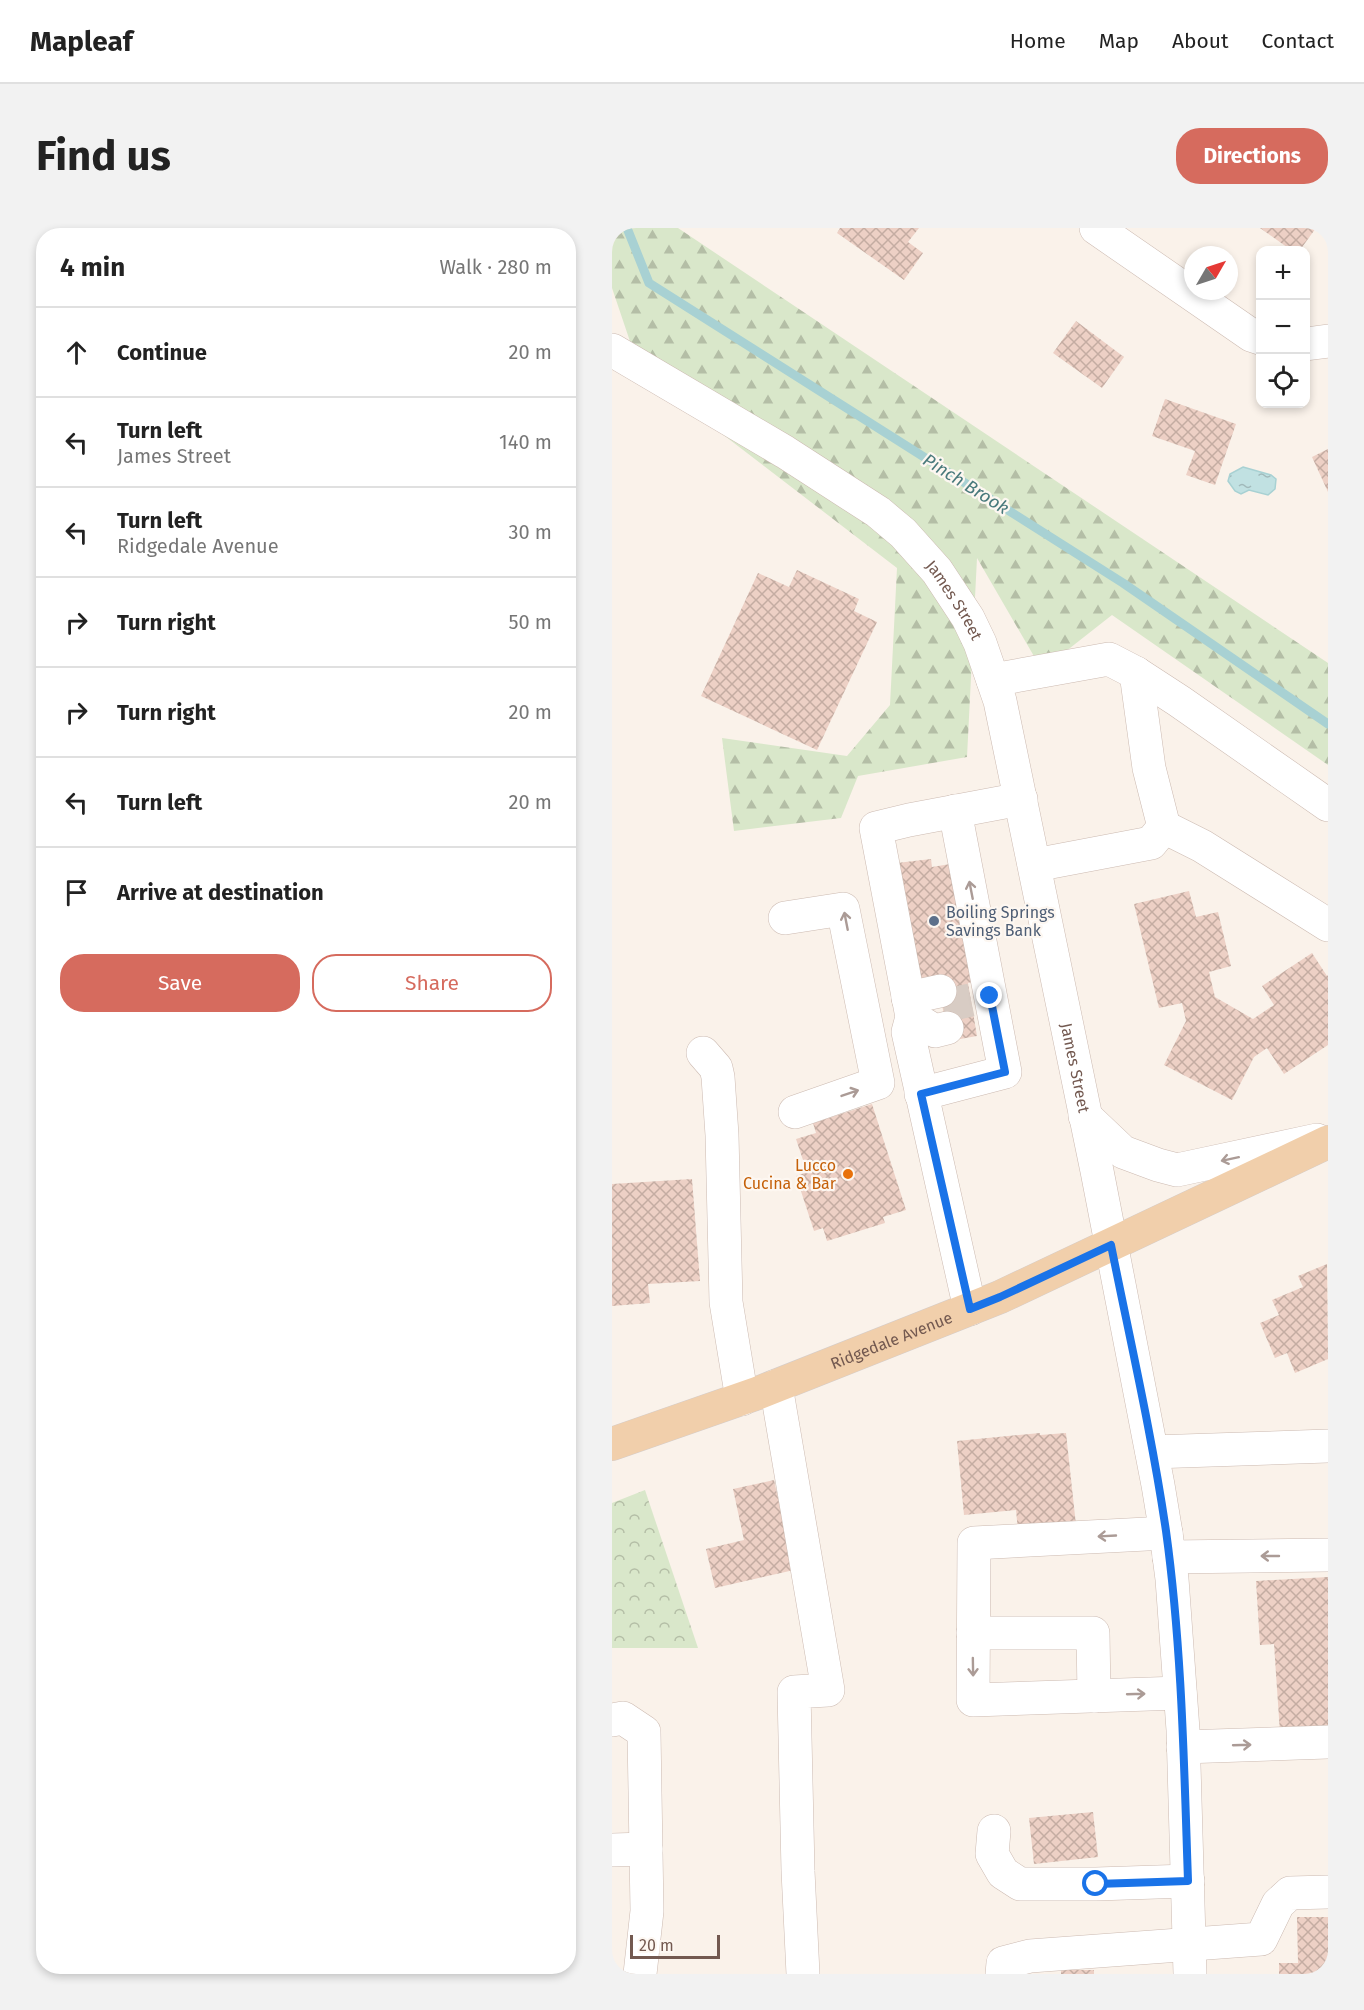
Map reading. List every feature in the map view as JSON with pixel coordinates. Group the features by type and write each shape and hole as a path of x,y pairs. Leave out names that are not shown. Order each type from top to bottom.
{"main road":[{"name":"Ridgedale Avenue","path":"612,1444 742,1399 1000,1297 1328,1140"}],"street":[{"path":"1096,228 1256,337"},
{"path":"1310,344 1328,341"},
{"name":"James Street","path":"612,350 785,452 878,512 903,533 936,571 968,618 980,643 1000,701 1035,864 1152,1452 1167,1545 1184,1747 1190,1960"},
{"path":"993,680 1109,659 1136,673 1328,805"},
{"path":"1136,673 1149,768 1164,827 1202,846 1328,925"},
{"path":"970,1309 908,1032 910,1009 876,828 1021,799"},
{"path":"921,1094 1005,1072 968,1003 955,812"},
{"path":"1035,864 1151,843 1164,827"},
{"path":"785,918 843,909 878,1083 795,1112"},
{"path":"910,1009 968,1003"},
{"path":"703,1053 716,1068 718,1077 722,1135 726,1302 742,1399"},
{"path":"1085,1116 1123,1152 1177,1170 1328,1140"},
{"path":"776,1386 828,1690 794,1692 803,1974"},
{"path":"1152,1452 1328,1446"},
{"path":"1180,1693 973,1700 974,1543 1167,1545 1328,1555"},
{"path":"973,1633 1093,1633 1094,1696"},
{"path":"612,1720 623,1718 644,1732 647,1911 640,1974"},
{"path":"1184,1747 1328,1742"},
{"path":"993,1831 992,1854 1003,1873 1020,1884 1188,1881"},
{"path":"612,1850 646,1849"},
{"path":"1002,1974 1003,1963 1030,1956 1109,1949 1190,1960 1261,1939 1278,1904 1290,1893 1328,1892"}],"green space":[{"path":"612,228 678,228 1328,663 1328,765 1112,615 1042,670 977,558 967,757 858,776 841,818 734,831 722,738 847,756 890,705 897,568 640,371 612,288"},
{"path":"645,1490 698,1648 612,1648 612,1503"}],"water":[{"path":"1243,467 1271,475 1276,479 1275,489 1268,495 1249,490 1241,494 1235,491 1228,481 1230,474"}],"building":[{"path":"840,228 919,228 908,242 923,253 904,280 837,233"},
{"path":"1260,228 1316,228 1303,246 1285,246"},
{"path":"1076,321 1124,357 1102,388 1053,353"},
{"path":"1165,399 1236,424 1215,485 1186,475 1195,451 1152,436"},
{"path":"1328,449 1328,492 1312,457"},
{"path":"797,570 859,599 854,611 877,622 817,750 701,696 758,573 789,587"},
{"name":"Boiling Springs Savings Bank","path":"931,859 932,867 950,864 972,982 968,983 977,1036 949,1041 939,989 917,975 897,863"},
{"path":"1189,891 1196,917 1218,912 1231,966 1209,972 1215,997 1253,1019 1274,1005 1262,986 1312,953 1328,975 1328,1045 1284,1074 1267,1048 1254,1057 1232,1100 1164,1065 1186,1021 1182,1003 1159,1008 1134,904"},
{"name":"Lucco Cucina & Bar","path":"872,1104 906,1210 883,1217 885,1223 827,1241 823,1228 814,1231 796,1176 807,1172 796,1139 816,1133 813,1123"},
{"path":"692,1179 700,1281 648,1284 650,1303 612,1306 612,1184"},
{"path":"1327,1264 1328,1359 1295,1373 1287,1353 1275,1358 1260,1323 1279,1315 1272,1300 1303,1287 1298,1276"},
{"path":"1040,1433 1040,1435 1066,1433 1076,1525 1018,1531 1016,1510 964,1515 957,1441"},
{"path":"774,1480 794,1570 715,1588 706,1549 744,1540 733,1489"},
{"path":"1328,1577 1328,1731 1280,1733 1274,1644 1260,1645 1256,1581"},
{"path":"1093,1812 1098,1857 1034,1864 1029,1818"},
{"path":"1297,1917 1328,1917 1328,1974 1279,1974 1279,1963 1298,1963"},
{"path":"1061,1970 1094,1970 1094,1974 1061,1974"}],"waterway":[{"name":"Pinch Brook","path":"627,228 649,283 1123,583 1328,724"}],"tunnel":[{"path":"943,1006 971,1000"}],"place":[{"name":"Boiling Springs Savings Bank","path":"934,921"},
{"name":"Lucco Cucina & Bar","path":"848,1174"}],"route":[{"path":"990,996 1005,1072 921,1094 970,1309 1111,1245 1158,1485 1172,1579 1183,1730 1188,1881 1096,1884"}]}
